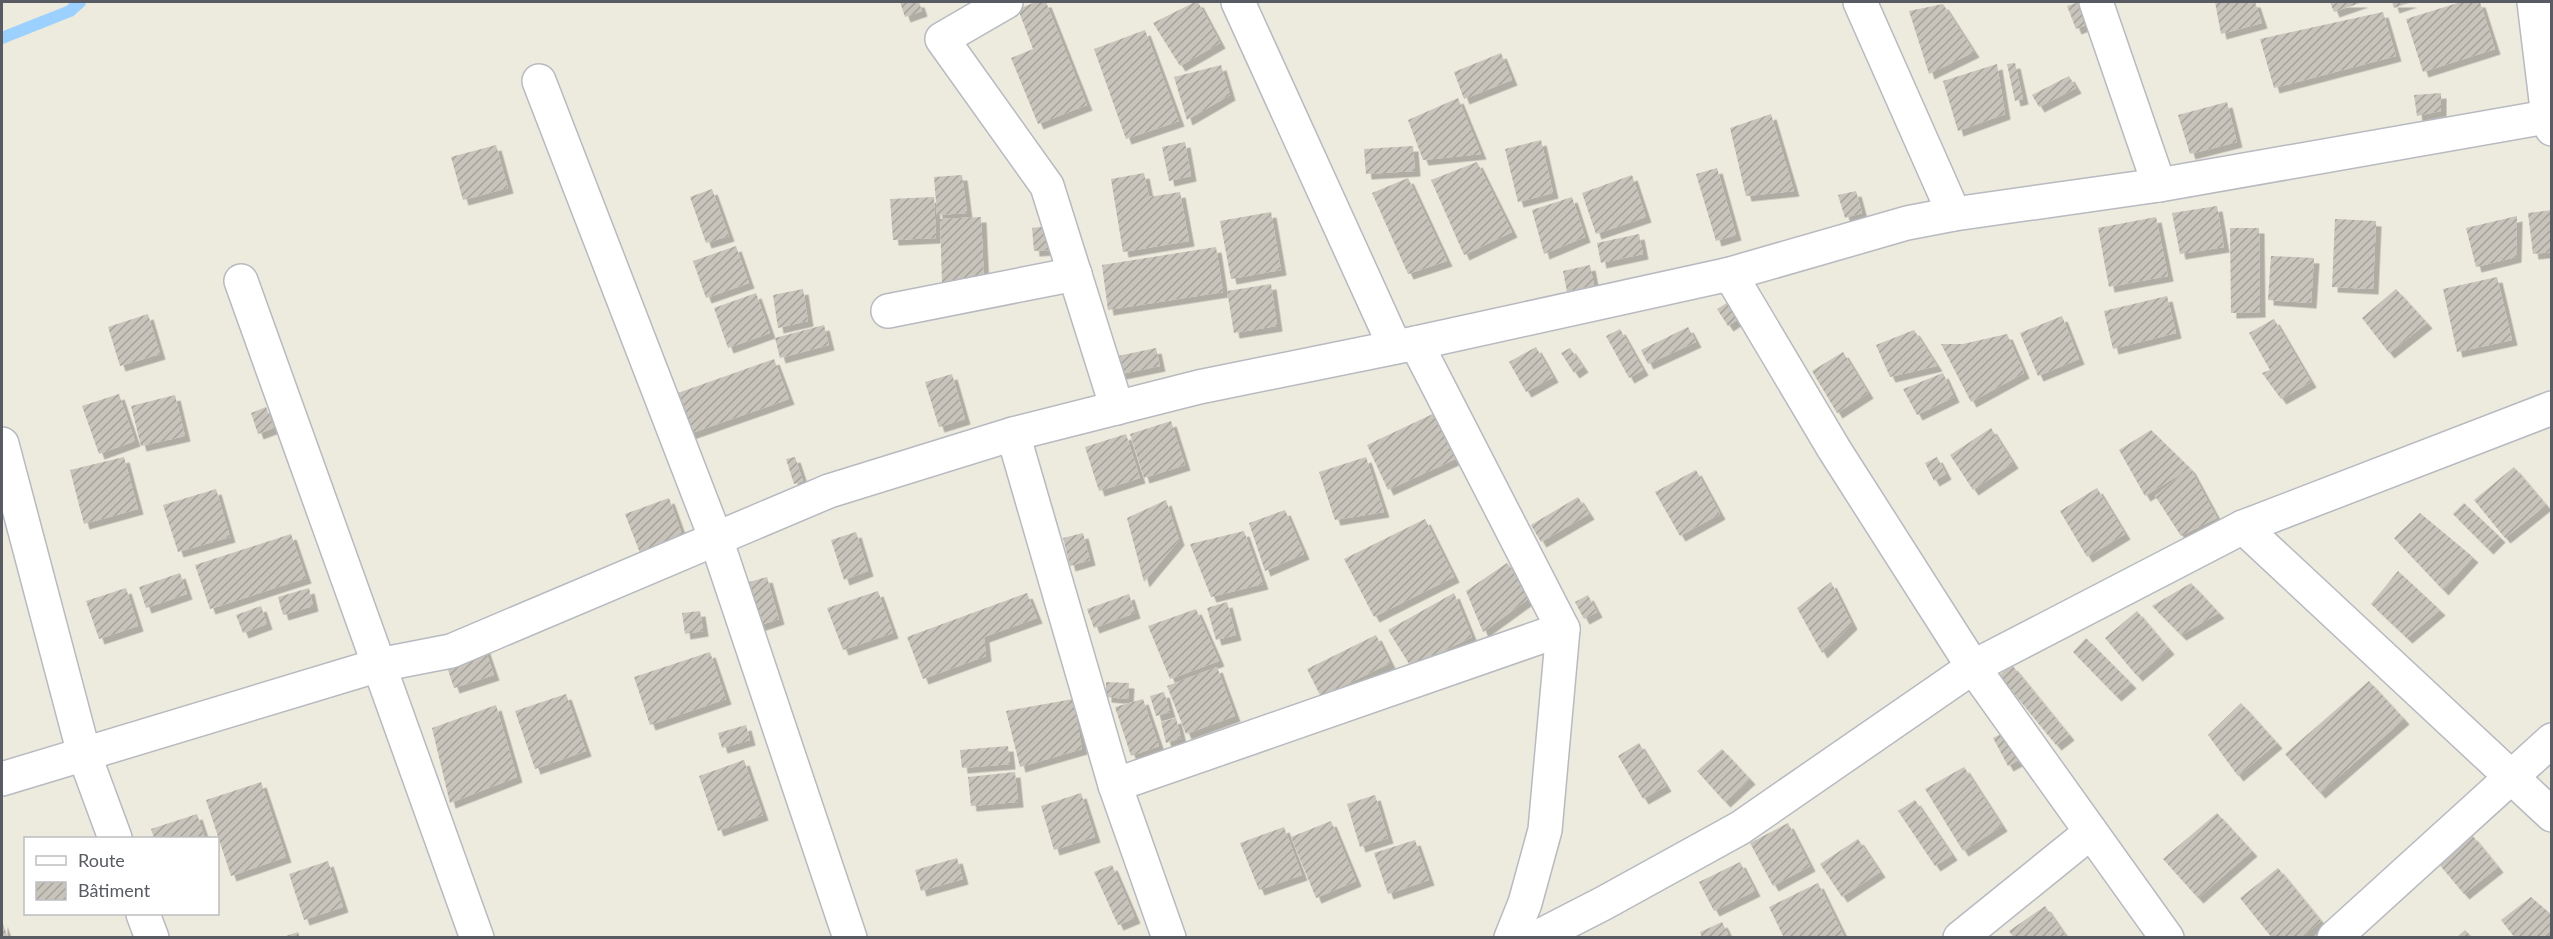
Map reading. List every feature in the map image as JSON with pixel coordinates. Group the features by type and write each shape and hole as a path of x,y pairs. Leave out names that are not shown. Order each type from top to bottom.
{"street":[{"path":"1006,2 942,39 1047,186 1117,408"},
{"path":"1238,2 1406,345 1563,629 1545,830 1525,903 1511,938"},
{"path":"1860,2 1954,214"},
{"path":"2096,2 2159,185"},
{"path":"2,779 379,665 451,651 829,491 1013,434 1199,387 1406,345 1730,274 1907,223 1954,214 2159,185 2550,121 2534,2"},
{"path":"539,81 716,539 850,938"},
{"path":"888,312 1075,274"},
{"path":"1730,274 1834,449 1973,667 2167,938"},
{"path":"241,280 477,938"},
{"path":"1536,938 1740,828 1973,667 2243,527 2552,408"},
{"path":"1013,434 1114,785 1168,938"},
{"path":"2,444 84,754 115,837"},
{"path":"2243,527 2552,815"},
{"path":"1114,785 1563,629"},
{"path":"2334,938 2552,740"},
{"path":"1960,938 2091,832"},
{"path":"143,915 152,938"}],"building":[{"path":"900,2 919,2 922,11 905,17"},
{"path":"1036,2 1046,2 1087,105 1038,124 1011,58 1033,49 1018,9"},
{"path":"1198,2 1220,43 1180,66 1153,23"},
{"path":"2087,2 2096,21 2076,29 2067,6"},
{"path":"2215,2 2255,2 2262,23 2221,34"},
{"path":"2330,2 2363,2 2334,12"},
{"path":"2392,2 2412,2 2394,8"},
{"path":"2461,2 2480,2 2495,49 2423,72 2406,19"},
{"path":"1943,4 1974,52 1929,74 1909,11"},
{"path":"2383,12 2396,56 2274,88 2260,39"},
{"path":"1145,30 1179,121 1126,139 1094,49"},
{"path":"1501,53 1512,80 1464,99 1454,72"},
{"path":"2015,63 2023,99 2015,101 2007,64"},
{"path":"1997,64 2005,114 1958,131 1943,81"},
{"path":"1221,65 1230,95 1187,120 1174,77"},
{"path":"2069,76 2076,88 2039,107 2032,95"},
{"path":"2441,93 2441,111 2417,116 2414,95"},
{"path":"1458,98 1481,154 1423,160 1408,120"},
{"path":"2227,102 2237,142 2190,154 2178,115"},
{"path":"1771,114 1794,191 1746,196 1730,128"},
{"path":"1541,140 1553,193 1518,202 1505,149"},
{"path":"1185,142 1191,176 1169,181 1162,147"},
{"path":"496,145 508,188 463,200 451,157"},
{"path":"1413,146 1415,171 1366,174 1364,149"},
{"path":"1477,162 1512,232 1464,255 1431,180"},
{"path":"1717,168 1736,235 1716,241 1696,174"},
{"path":"1144,173 1149,197 1180,192 1189,241 1123,252 1111,179"},
{"path":"962,175 967,213 937,215 934,177"},
{"path":"1632,175 1646,217 1596,234 1582,193"},
{"path":"1408,178 1447,261 1408,274 1372,193"},
{"path":"712,189 729,236 706,243 690,197"},
{"path":"1856,191 1862,213 1845,218 1838,195"},
{"path":"934,197 936,238 893,240 890,199"},
{"path":"1572,197 1585,237 1544,254 1532,210"},
{"path":"2217,206 2224,247 2180,254 2172,213"},
{"path":"2552,210 2552,252 2533,254 2528,213"},
{"path":"1271,212 1281,270 1231,279 1220,221"},
{"path":"2517,216 2516,257 2476,267 2466,228"},
{"path":"981,217 984,281 942,282 940,219"},
{"path":"2156,217 2168,276 2109,287 2098,228"},
{"path":"2335,219 2376,221 2373,289 2332,287"},
{"path":"1047,226 1049,250 1034,251 1032,228"},
{"path":"2230,228 2259,228 2260,312 2231,313"},
{"path":"1639,234 1643,254 1601,263 1597,243"},
{"path":"736,246 749,283 706,298 693,261"},
{"path":"1216,247 1223,292 1108,310 1102,265"},
{"path":"2271,256 2314,258 2311,303 2268,300"},
{"path":"1590,265 1594,285 1567,292 1563,271"},
{"path":"2497,277 2512,340 2457,352 2443,289"},
{"path":"1271,284 1277,326 1234,333 1227,291"},
{"path":"803,289 808,321 778,328 773,295"},
{"path":"2396,289 2427,323 2389,353 2362,318"},
{"path":"756,293 770,333 728,348 714,308"},
{"path":"2167,296 2176,333 2113,349 2104,311"},
{"path":"1732,300 1743,316 1728,326 1717,309"},
{"path":"148,314 160,354 120,366 108,327"},
{"path":"2062,316 2079,359 2038,376 2020,333"},
{"path":"2274,319 2311,382 2281,399 2262,373 2270,370 2249,333"},
{"path":"824,325 829,345 780,358 775,338"},
{"path":"1688,327 1696,342 1648,364 1641,350"},
{"path":"1620,329 1643,370 1629,378 1606,336"},
{"path":"1914,330 1937,366 1890,377 1876,345"},
{"path":"2007,334 2024,373 1971,402 1941,344 1963,344"},
{"path":"1536,347 1553,377 1526,392 1509,362"},
{"path":"1156,348 1160,366 1116,375 1113,357"},
{"path":"1570,348 1583,367 1574,373 1561,353"},
{"path":"1843,352 1868,393 1837,413 1812,371"},
{"path":"774,359 789,399 689,434 675,394"},
{"path":"1943,373 1954,397 1917,415 1903,389"},
{"path":"952,374 965,419 939,427 925,382"},
{"path":"119,394 135,441 99,454 82,406"},
{"path":"175,395 185,436 141,446 131,406"},
{"path":"266,407 274,428 258,434 251,413"},
{"path":"1439,411 1460,457 1388,490 1367,445"},
{"path":"1171,421 1185,465 1144,478 1130,434"},
{"path":"1991,428 2013,463 1973,490 1950,455"},
{"path":"2151,430 2190,468 2145,496 2119,450"},
{"path":"1126,434 1140,478 1099,491 1085,447"},
{"path":"124,457 138,509 84,524 70,470"},
{"path":"795,457 803,481 794,484 786,459"},
{"path":"1366,457 1384,512 1335,520 1319,472"},
{"path":"1937,457 1946,474 1934,481 1925,463"},
{"path":"2514,467 2546,505 2505,538 2474,500"},
{"path":"2190,468 2217,518 2181,536 2155,496"},
{"path":"1696,470 1720,514 1680,536 1655,492"},
{"path":"2097,488 2125,534 2087,557 2060,511"},
{"path":"216,489 230,537 178,552 163,505"},
{"path":"1578,497 1589,514 1541,542 1531,525"},
{"path":"669,498 683,537 640,553 625,514"},
{"path":"1166,500 1179,540 1144,582 1127,518"},
{"path":"2464,503 2500,537 2488,549 2453,514"},
{"path":"1285,510 1304,554 1265,571 1249,523"},
{"path":"2420,513 2473,557 2443,590 2394,538"},
{"path":"1425,519 1454,577 1374,617 1344,559"},
{"path":"1244,531 1263,584 1211,597 1190,544"},
{"path":"856,532 868,571 844,580 831,540"},
{"path":"1083,533 1090,560 1070,566 1063,538"},
{"path":"291,534 306,578 210,609 195,565"},
{"path":"1507,563 1534,595 1483,632 1466,591"},
{"path":"2398,571 2440,610 2407,638 2371,604"},
{"path":"180,573 187,594 146,608 139,587"},
{"path":"767,577 779,619 755,627 742,584"},
{"path":"1831,582 1852,624 1822,653 1797,608"},
{"path":"2191,583 2219,613 2181,635 2152,606"},
{"path":"126,588 138,626 99,639 86,601"},
{"path":"309,588 313,606 283,615 278,597"},
{"path":"878,591 893,633 843,650 827,608"},
{"path":"1027,593 1037,618 984,637 986,656 923,679 907,637"},
{"path":"1454,593 1472,637 1411,667 1388,630"},
{"path":"1129,594 1135,613 1094,628 1087,609"},
{"path":"1588,595 1597,612 1584,619 1575,602"},
{"path":"1227,602 1236,635 1216,640 1207,608"},
{"path":"261,606 267,624 243,633 236,615"},
{"path":"1196,609 1219,661 1170,679 1148,626"},
{"path":"700,611 703,631 685,634 682,613"},
{"path":"2137,611 2169,649 2137,676 2105,638"},
{"path":"1376,635 1390,663 1321,697 1307,669"},
{"path":"2086,638 2131,683 2116,696 2073,652"},
{"path":"484,646 494,675 454,688 444,658"},
{"path":"710,652 726,699 650,725 634,677"},
{"path":"2012,665 2069,735 2056,745 1999,675"},
{"path":"1217,667 1235,716 1186,734 1167,686"},
{"path":"2369,681 2404,719 2320,793 2285,754"},
{"path":"1106,682 1129,683 1128,699 1106,697"},
{"path":"1164,692 1170,712 1156,716 1150,696"},
{"path":"566,694 586,751 535,769 515,711"},
{"path":"1073,699 1082,749 1020,767 1006,711"},
{"path":"1143,699 1159,746 1131,756 1115,707"},
{"path":"2241,703 2277,743 2238,776 2208,735"},
{"path":"496,705 517,777 450,803 432,728"},
{"path":"1176,718 1181,738 1166,743 1161,722"},
{"path":"746,725 750,740 722,748 718,733"},
{"path":"2011,729 2026,756 2008,766 1993,738"},
{"path":"1639,743 1666,786 1643,799 1618,756"},
{"path":"1008,746 1010,764 962,768 960,750"},
{"path":"1722,749 1750,779 1725,802 1697,771"},
{"path":"744,760 763,815 718,831 699,776"},
{"path":"1964,767 2002,826 1963,851 1925,789"},
{"path":"1015,772 1018,802 971,806 968,777"},
{"path":"261,782 286,857 231,876 206,800"},
{"path":"1081,793 1095,837 1054,850 1041,806"},
{"path":"1375,795 1388,838 1360,847 1347,804"},
{"path":"1915,800 1952,855 1935,866 1898,811"},
{"path":"2217,813 2252,851 2198,898 2163,859"},
{"path":"197,814 205,837 154,837 151,829"},
{"path":"1331,821 1356,881 1316,898 1291,837"},
{"path":"1788,823 1810,866 1773,886 1750,843"},
{"path":"1284,827 1302,875 1259,890 1240,843"},
{"path":"2472,835 2498,867 2464,894 2438,863"},
{"path":"1858,839 1880,872 1842,897 1820,864"},
{"path":"1415,840 1429,880 1388,894 1374,853"},
{"path":"957,858 963,879 921,891 915,870"},
{"path":"328,861 343,907 304,920 289,874"},
{"path":"1740,862 1755,891 1714,911 1699,882"},
{"path":"1112,865 1135,918 1118,925 1094,872"},
{"path":"2278,868 2321,921 2300,938 2272,938 2240,898"},
{"path":"1818,883 1844,936 1784,938 1769,907"},
{"path":"2531,897 2552,915 2552,929 2542,938 2515,938 2501,920"},
{"path":"2045,906 2067,938 2014,938 2009,931"},
{"path":"2,921 8,938 2,938"},
{"path":"1722,922 1730,938 1702,938 1700,932"},
{"path":"2465,930 2473,938 2456,938"},
{"path":"298,932 300,938 283,938 283,937"}],"waterway":[{"path":"2,38 70,11 80,2"}]}
